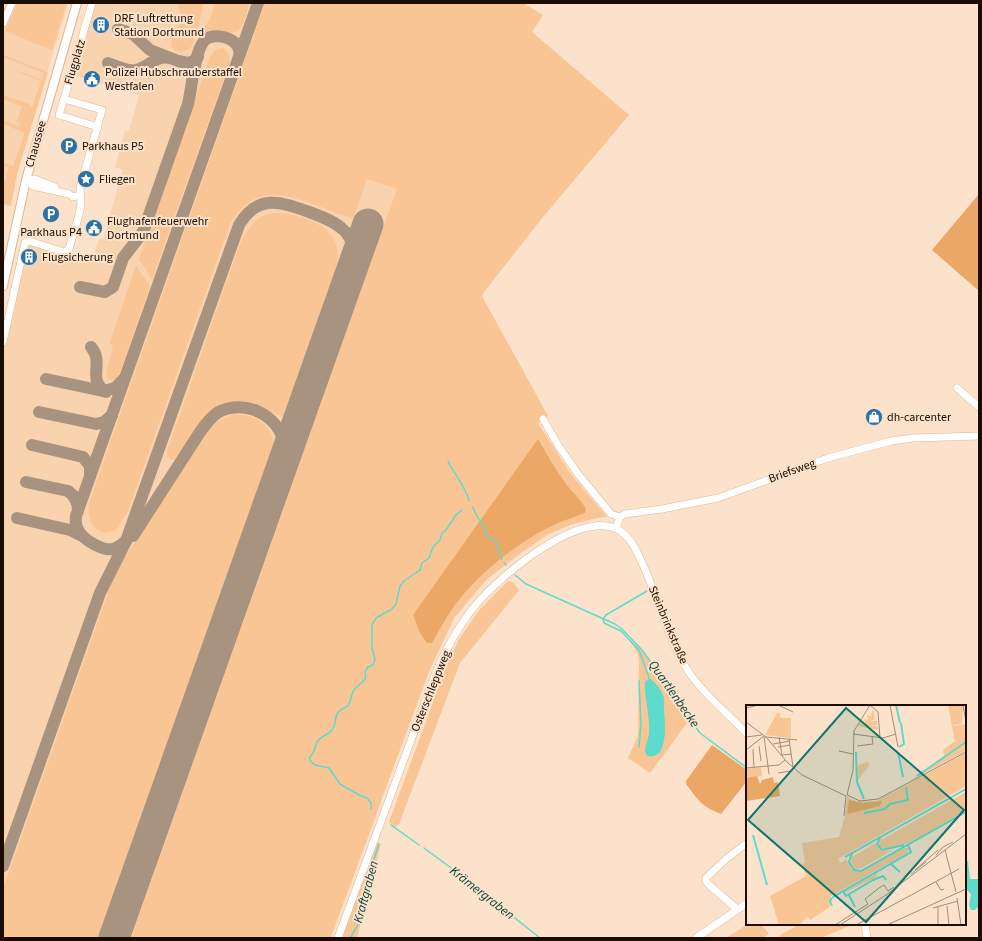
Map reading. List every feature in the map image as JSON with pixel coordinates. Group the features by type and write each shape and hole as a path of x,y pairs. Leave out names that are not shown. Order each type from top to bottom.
{"main road":[{"name":"Chaussee","path":"3,286 26,180 77,3"}],"street":[{"path":"3,23 12,3"},
{"name":"Flugplatz","path":"92,3 59,116 98,127"},
{"name":"Flugplatz","path":"3,342 25,242 29,241 64,252 69,249 79,215 81,204 80,188 102,110 64,99"},
{"path":"26,180 33,186 69,194 73,197 80,195"},
{"path":"957,388 979,407"},
{"path":"543,419 564,455 585,483 611,514 620,517 616,528"},
{"name":"Briefsweg","path":"620,517 624,514 662,509 718,498 834,456 892,441 914,438 979,436"},
{"name":"Osterschleppweg","path":"338,938 435,676 444,654 464,621 474,607 498,581 526,558 541,549 589,527 603,525 616,528"},
{"name":"Steinbrinkstraße","path":"616,528 627,537 636,551 679,656 690,675 746,733"},
{"path":"738,909 708,884 706,878 726,859 746,844"},
{"path":"696,938 746,904"},
{"path":"865,925 867,938"}],"shaded area":[{"path":"3,3 68,3 16,175 10,207 3,204"},
{"path":"17,3 67,3 52,50 5,31"},
{"path":"92,3 522,3 525,38 480,291 527,423 555,527 476,588 439,636 416,695 376,817 331,938 3,938 3,342 28,243 37,244 92,259 99,239 104,238 123,170 115,167 125,131 129,131 139,95 71,74"},
{"path":"177,3 204,3 192,46 188,50 181,52 174,50 171,45 173,33 184,17 184,14 181,14"},
{"path":"215,3 250,3 242,25 237,31 204,34 199,38 201,28 209,21"},
{"path":"265,3 523,3 543,15 532,32 629,115 543,217 482,296 548,416 538,423 571,474 607,517 570,525 549,534 519,554 487,579 454,618 429,672 330,938 131,938 397,189 367,179 353,219 288,196 277,195 266,195 257,198 247,203 239,212 230,224 128,511 116,530 106,533 97,529 91,522 89,503"},
{"path":"222,48 228,55 229,64 152,279 139,259 210,57 215,50"},
{"path":"3,55 48,72 17,174 11,206 3,203 3,186 9,168 3,166 3,162 13,166 25,133 3,124 3,120 19,126 20,123 16,122 22,107 3,99 3,95 30,104 29,106 32,107 41,81 20,73 21,72 41,80 44,73 3,57"},
{"path":"979,194 979,291 932,250"},
{"path":"273,213 281,213 299,217 317,224 331,235 337,247 338,253 337,264 284,417 248,405 235,404 224,406 215,411 206,419 179,457 175,460 171,460 167,456 167,451 240,244 249,228 257,220"},
{"path":"136,266 150,286 118,378 111,380 107,377 106,373 113,348 110,342"},
{"path":"235,414 250,416 265,425 269,430 275,444 99,938 3,938 3,889 112,582 123,560 209,429 218,421"},
{"path":"538,439 562,479 586,509 585,513 542,531 504,556 471,586 458,601 432,643 427,643 420,633 413,615"},
{"path":"508,581 513,582 519,590 460,663 399,824 395,827 389,822 446,667 459,639 480,609"},
{"path":"627,637 643,652 690,719 650,773 628,758 638,736 639,659 637,652"},
{"path":"712,745 746,769 746,782 721,814 701,802 686,784 686,781"},
{"path":"376,842 381,844 357,938 341,938"},
{"path":"746,925 762,925 769,934 763,938 726,938"},
{"path":"798,925 852,925 821,938 779,938 780,935"}],"water":[{"path":"649,678 661,690 664,701 664,740 659,753 654,756 647,756 645,750 649,735 649,726 645,682"},
{"path":"966,861 968,861 970,879 979,879 979,906 975,910 971,910 969,905 971,894 966,889"}],"waterway":[{"name":"Quartlenbecke","path":"448,461 463,485 469,501"},
{"name":"Quartlenbecke","path":"473,507 476,515 484,526 486,535 496,542 502,559"},
{"path":"371,809 371,803 367,798 340,784 329,768 315,765 309,758 314,752 317,742 332,730 337,715 342,709 348,706 354,690 364,680 366,675 365,672 368,667 373,665 375,659 372,648 372,625 376,618 392,609 396,604 400,586 404,581 420,570 422,563 429,558 433,547 440,540 442,533 446,530 456,515 462,510"},
{"name":"Quartlenbecke","path":"515,575 526,584 615,624 622,629 643,651 700,733 746,767"},
{"name":"Quartlenbecke","path":"647,591 606,615 603,619 604,623 621,631 639,650 649,678"},
{"path":"639,681 641,724 639,747"},
{"name":"Krämergraben","path":"391,825 419,845"},
{"name":"Kraftgraben","path":"350,938 359,923 361,903 368,888 372,865 379,844"},
{"name":"Krämergraben","path":"424,848 540,938"}],"taxiway":[{"path":"126,541 113,549 95,545 86,539 79,531 76,525 76,516 258,3"},
{"path":"118,29 133,34 150,50 178,61 188,63 194,61 198,57"},
{"path":"80,287 105,292 113,287 123,258 143,232 188,104 198,54 204,41 215,36 224,37 237,45 240,54"},
{"path":"108,63 133,70 140,69 160,58 169,58"},
{"path":"3,866 100,593 126,541 239,225 246,215 254,208 262,204 280,203 320,216 339,226 350,239 353,248 351,272"},
{"path":"91,347 95,353 97,382 106,392"},
{"path":"46,379 103,391 115,388 124,379"},
{"path":"133,536 200,432 210,419 217,413 238,407 248,408 267,417 275,424 284,443 284,461"},
{"path":"39,412 96,424 104,422 112,415"},
{"path":"32,445 83,457 90,466 90,476"},
{"path":"26,482 68,491 76,499 78,510"},
{"path":"17,518 70,530 82,536"}],"runway":[{"path":"114,938 368,224"}],"place":[{"name":"DRF Luftrettung Station Dortmund","path":"101,25"},
{"name":"Polizei Hubschrauberstaffel Westfalen","path":"92,79"},
{"name":"Parkhaus P5","path":"69,146"},
{"name":"Fliegen","path":"86,179"},
{"name":"Parkhaus P4","path":"51,214"},
{"name":"Flughafenfeuerwehr Dortmund","path":"94,228"},
{"name":"Flugsicherung","path":"29,257"},
{"name":"dh-carcenter","path":"874,417"}]}
